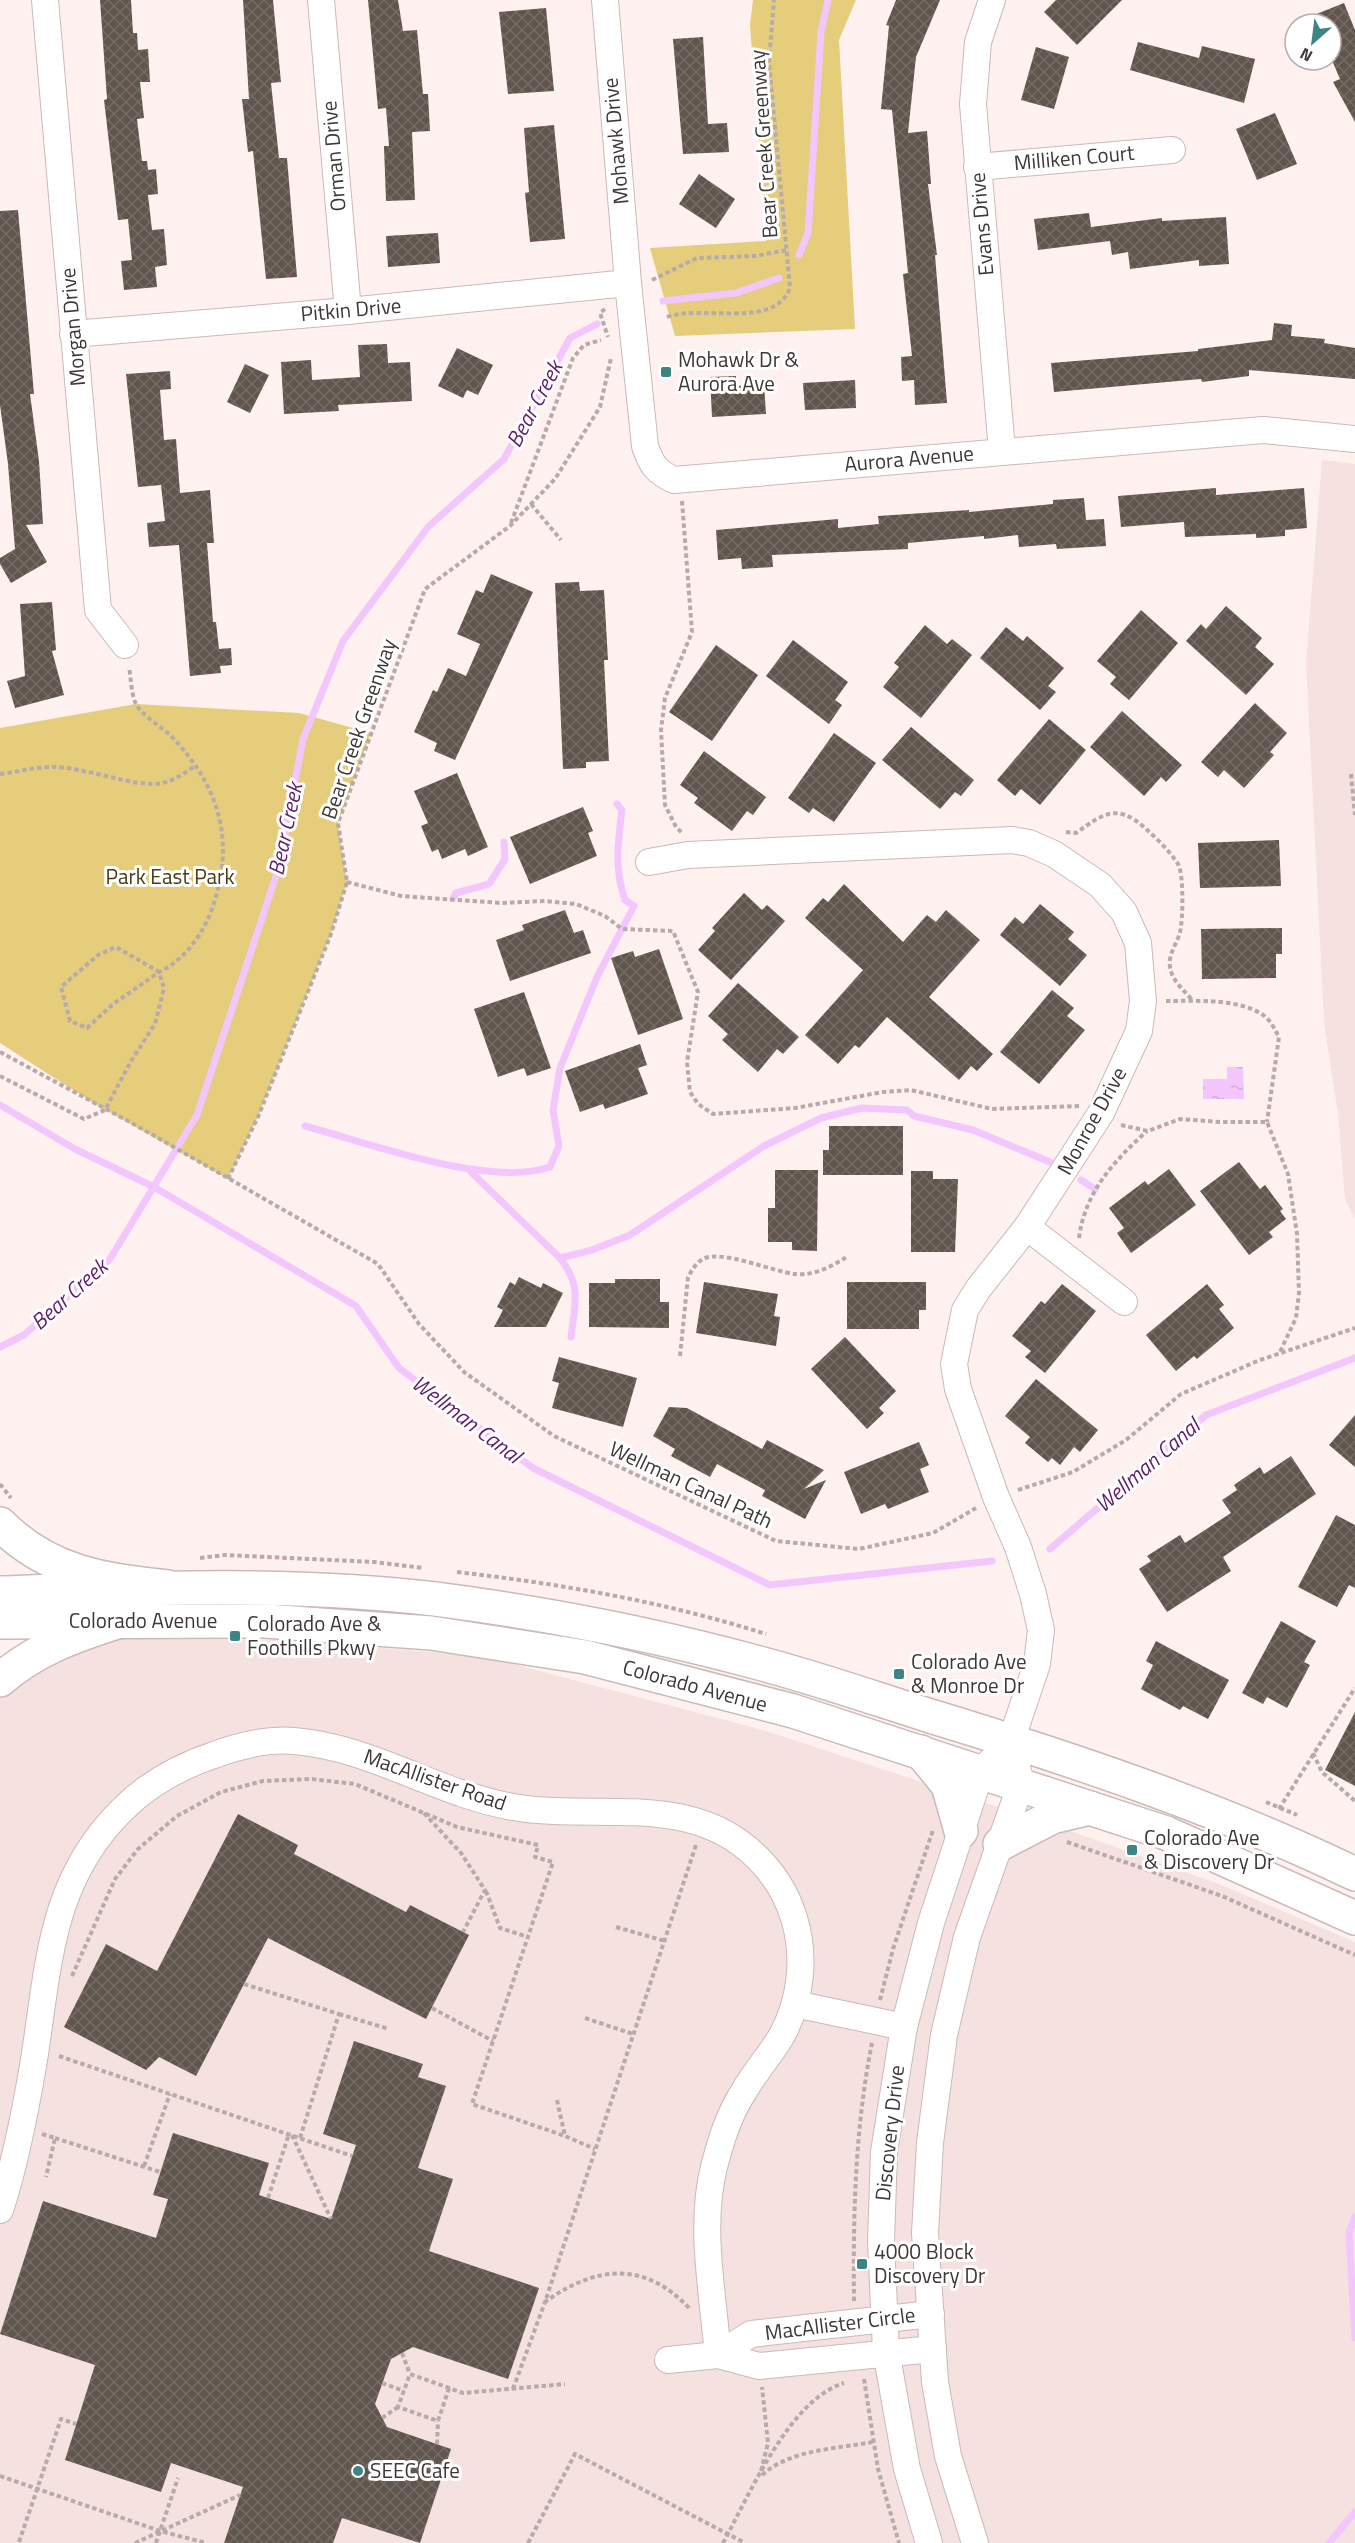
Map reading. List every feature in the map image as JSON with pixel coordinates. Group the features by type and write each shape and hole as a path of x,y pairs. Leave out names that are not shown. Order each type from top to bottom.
{"main road":[{"path":"0,1524 29,1548 68,1569 110,1580 168,1587"},
{"name":"Colorado Avenue","path":"0,1593 168,1587 321,1591 432,1599 657,1637 761,1663 1011,1741 1265,1834 1355,1874"},
{"path":"0,1680 15,1667 59,1642 120,1621"},
{"name":"Colorado Avenue","path":"0,1622 265,1621 431,1633 573,1655 793,1711 1166,1833 1355,1918"},
{"path":"921,1752 948,1785 962,1830"},
{"path":"1013,1836 1052,1817 1090,1808"}],"street":[{"name":"Morgan Drive","path":"45,0 98,610 124,645"},
{"name":"Orman Drive","path":"321,0 348,311"},
{"name":"Mohawk Drive","path":"605,0 628,287"},
{"name":"Evans Drive","path":"992,0 978,42 973,104 1002,451"},
{"name":"Milliken Court","path":"977,166 1172,150"},
{"name":"Pitkin Drive","path":"74,334 628,287"},
{"path":"628,287 645,446 651,464 660,474 674,480"},
{"name":"Aurora Avenue","path":"674,480 1263,430 1355,439"},
{"name":"Monroe Drive","path":"649,862 688,855 1012,840 1029,843 1054,854 1100,885 1124,912 1138,943 1143,1002 1139,1031 1101,1113 1027,1227 978,1288 965,1310 954,1364 958,1389 996,1497 1018,1547 1033,1594 1041,1630 1037,1664 1011,1741"},
{"path":"1027,1227 1124,1302"},
{"name":"MacAllister Road","path":"0,2210 35,2048 54,1928 67,1888 96,1839 124,1807 158,1781 195,1761 235,1747 291,1740 355,1753 471,1797 515,1808 676,1814 708,1823 736,1839 753,1854 781,1887 794,1917 801,1949 800,1983 795,2004 782,2034 743,2092 724,2131 712,2173 708,2230 718,2355"},
{"path":"1011,1741 1020,1784"},
{"name":"Discovery Drive","path":"929,2543 907,2469 886,2352 881,2241 884,2152 904,2027 931,1923 981,1771 1011,1741"},
{"name":"Discovery Drive","path":"975,2543 948,2456 935,2382 925,2233 930,2143 944,2035 967,1937 1013,1836 1020,1784"},
{"path":"795,2004 904,2027"},
{"name":"MacAllister Circle","path":"718,2355 752,2334 931,2314"},
{"name":"MacAllister Circle","path":"668,2360 718,2355 759,2366 933,2349"}],"path":[{"name":"Bear Creek Greenway","path":"667,317 681,312 760,312 776,307 787,296 790,288 769,62 774,0"},
{"name":"Bear Creek Greenway","path":"609,341 600,313 628,287 697,258 755,256 787,250"},
{"path":"510,526 573,358 584,345 601,339"},
{"name":"Bear Creek Greenway","path":"228,1179 271,1085 331,934 347,882 338,823 425,589 510,526 555,479 600,407 613,350"},
{"path":"674,480 684,506 692,632 665,698 661,730 663,789 665,805 676,827 687,837 688,855"},
{"path":"531,504 561,540"},
{"path":"0,1076 84,1119 105,1110 131,1061 155,1024 164,988 159,972 116,947 98,955 62,987 70,1021 87,1028 112,1005 159,972 189,948 207,924 224,862 222,824 213,794 195,766 172,736 136,704 124,645"},
{"path":"0,774 51,767 89,770 144,784 160,784 178,778 195,766"},
{"path":"1351,774 1355,815"},
{"path":"347,882 401,896 501,903 545,901 576,904 605,916 622,928 673,931 698,992 687,1062 690,1092 698,1104 713,1114 795,1108 883,1092 911,1090 992,1109 1071,1105 1101,1113 1121,1125 1148,1131"},
{"path":"1143,1002 1193,1000 1244,1006 1264,1016 1280,1037 1267,1122 1288,1174 1297,1234 1299,1293 1296,1318 1279,1354"},
{"path":"0,1052 105,1110"},
{"name":"Wellman Canal Path","path":"105,1110 130,1122 208,1169 378,1264 419,1324 464,1372 554,1436 776,1541 859,1549 933,1533 996,1497 1073,1472 1126,1440 1181,1394 1279,1354 1355,1328"},
{"path":"1076,1265 1081,1228 1090,1197 1116,1159 1148,1131 1180,1119 1267,1122"},
{"path":"680,1356 688,1277 695,1266 705,1258 719,1256 797,1275 832,1267 848,1256"},
{"path":"1265,1834 1355,1688"},
{"path":"1313,1753 1322,1772 1355,1801"},
{"path":"70,1981 116,1879 138,1849 177,1816 221,1792 263,1781 311,1779 355,1784 457,1827 538,1845 535,1857 553,1862 472,2104 566,2136 595,2149"},
{"path":"423,1812 461,1853 485,1890 500,1928 528,1937"},
{"path":"1013,1836 1222,1896 1355,1955"},
{"path":"463,1932 485,1890"},
{"path":"616,1927 665,1941"},
{"path":"244,1984 389,2029"},
{"path":"432,2008 493,2041"},
{"path":"300,2138 339,2014"},
{"path":"585,2018 633,2034"},
{"path":"35,2048 352,2156"},
{"path":"144,2166 170,2094"},
{"path":"557,2100 566,2136"},
{"path":"37,2133 160,2172"},
{"path":"268,2198 290,2135"},
{"path":"290,2135 331,2219"},
{"path":"46,2177 55,2138"},
{"path":"513,2389 545,2302"},
{"path":"382,2418 398,2407 410,2374 402,2353"},
{"path":"759,2366 768,2443 759,2478"},
{"path":"410,2374 463,2393 565,2384"},
{"path":"723,2543 784,2431 830,2387 864,2377"},
{"path":"382,2383 404,2391"},
{"path":"437,2444 438,2421 449,2388"},
{"path":"398,2407 438,2421"},
{"path":"19,2542 61,2419 76,2424"},
{"path":"759,2478 776,2463 793,2456 873,2442"},
{"path":"528,2543 575,2454 745,2543"},
{"path":"0,2476 160,2531 206,2543"},
{"path":"156,2543 178,2478"},
{"path":"135,2543 240,2495"}],"shaded area":[{"path":"1322,460 1355,464 1355,1219 1345,1199 1338,1114 1324,1023 1306,663"},
{"path":"114,1639 288,1640 486,1657 763,1730 1059,1827 1219,1884 1355,1942 1355,2543 0,2543 0,1695 26,1672"}],"green space":[{"path":"753,0 856,0 839,40 855,329 675,336 650,248 766,241 750,25"},
{"name":"Park East Park","path":"136,704 299,713 371,733 338,823 347,882 331,934 258,1117 228,1179 95,1104 0,1043 0,728"}],"water":[{"path":"1227,1067 1243,1067 1244,1099 1203,1099 1203,1079 1227,1079"}],"building":[{"path":"100,0 131,0 133,33 137,33 138,50 148,49 150,82 140,82 144,118 137,119 142,161 147,161 148,170 156,169 158,194 148,195 152,230 164,229 167,265 155,267 157,287 124,290 121,261 132,260 128,219 118,220 104,100 107,99"},
{"path":"243,0 273,0 281,82 271,83 279,158 287,158 297,277 266,279 253,151 248,152 242,99 249,99"},
{"path":"368,0 398,0 403,31 417,30 423,94 428,94 430,131 412,132 415,200 386,201 384,146 389,146 386,108 378,109"},
{"path":"896,0 940,0 916,57 908,133 927,131 931,184 928,184 937,255 935,255 947,403 915,405 914,380 902,381 901,357 912,356 903,274 908,273 892,110 881,109 889,26 886,25"},
{"path":"1056,0 1122,0 1077,45 1044,12"},
{"path":"1344,3 1355,30 1355,122 1333,82 1340,79 1337,72 1343,72 1343,12 1322,12"},
{"path":"546,8 554,91 508,94 499,12"},
{"path":"703,37 708,124 727,123 729,152 683,154 673,39"},
{"path":"1138,42 1199,58 1202,46 1255,59 1244,103 1130,70"},
{"path":"1036,47 1069,57 1054,109 1021,100"},
{"path":"1275,113 1297,164 1257,180 1236,129"},
{"path":"554,125 565,239 530,242 525,193 529,192 524,128"},
{"path":"699,174 735,199 716,228 679,204"},
{"path":"18,210 34,394 30,394 39,461 43,524 26,525 47,562 11,583 0,564 0,558 15,549 8,464 0,405 0,211"},
{"path":"1089,213 1091,227 1162,218 1162,221 1226,217 1229,264 1199,266 1199,260 1130,269 1128,252 1112,255 1110,241 1038,250 1034,219"},
{"path":"438,233 440,263 388,267 386,236"},
{"path":"1274,323 1292,325 1291,336 1325,339 1324,343 1355,348 1355,379 1249,370 1249,376 1202,382 1201,379 1054,392 1051,363 1198,351 1198,349 1272,340"},
{"path":"387,344 388,363 410,362 412,401 338,405 339,411 284,414 281,362 311,360 312,380 360,377 358,345"},
{"path":"457,348 493,365 478,395 467,390 463,398 438,386"},
{"path":"245,364 269,375 250,413 227,402"},
{"path":"170,371 171,389 160,390 164,440 176,439 180,493 210,490 214,543 207,543 213,622 216,622 219,649 231,648 232,665 220,666 221,673 190,676 179,545 149,547 147,523 165,521 161,485 138,487 126,374"},
{"path":"736,376 736,386 764,384 766,414 712,417 710,377"},
{"path":"855,380 856,408 805,410 803,383"},
{"path":"1216,488 1216,495 1304,488 1307,528 1285,530 1285,536 1256,538 1256,534 1185,537 1184,522 1121,527 1118,496"},
{"path":"1084,498 1086,520 1104,519 1106,546 1057,549 1056,544 1019,547 1018,535 984,539 984,536 908,543 908,549 772,555 773,567 742,569 741,558 718,560 716,530 838,519 838,528 879,524 878,516 969,510 969,512 1053,504 1053,500"},
{"path":"491,574 533,592 455,760 434,751 437,743 414,732 433,690 437,692 448,668 466,676 480,644 457,634 476,590 483,593"},
{"path":"579,582 580,591 604,590 608,660 604,660 609,761 586,762 586,768 563,769 555,583"},
{"path":"52,602 56,650 52,651 64,695 15,708 7,681 25,676 20,604"},
{"path":"1226,606 1262,638 1255,647 1274,664 1246,695 1186,641 1201,624 1206,629"},
{"path":"1141,610 1178,643 1129,700 1110,684 1116,677 1097,661"},
{"path":"925,625 947,644 952,639 972,655 921,718 883,687 899,667 894,663"},
{"path":"1006,627 1023,641 1027,636 1064,668 1048,686 1056,692 1040,710 980,658"},
{"path":"793,640 848,682 835,700 842,705 829,724 766,676"},
{"path":"716,645 758,675 712,741 669,712"},
{"path":"1255,703 1287,733 1270,752 1274,755 1244,788 1224,770 1218,777 1201,762"},
{"path":"1122,711 1182,765 1166,782 1161,777 1144,796 1090,747"},
{"path":"1049,719 1086,750 1040,805 1021,789 1015,796 997,780"},
{"path":"911,727 974,780 961,796 955,792 940,809 882,760"},
{"path":"834,733 876,763 834,822 813,808 809,813 788,798"},
{"path":"704,751 766,797 753,815 747,811 732,831 694,803 698,798 680,785"},
{"path":"457,773 488,847 468,856 465,849 442,859 438,849 432,852 421,826 428,823 414,791"},
{"path":"583,807 593,831 588,833 597,856 530,884 510,837"},
{"path":"1279,840 1281,886 1200,888 1198,843"},
{"path":"844,884 903,942 927,915 936,922 946,910 980,940 929,997 993,1054 977,1071 971,1066 959,1080 887,1017 859,1048 855,1045 838,1064 805,1035 863,970 805,918 823,898 828,902"},
{"path":"744,893 762,910 767,905 785,921 731,980 698,950 715,931 712,928"},
{"path":"1040,904 1074,932 1068,939 1087,955 1060,986 1000,935 1015,917 1023,924"},
{"path":"565,910 574,933 583,930 591,953 510,981 496,940 524,930 522,925"},
{"path":"1282,928 1282,954 1276,954 1276,978 1202,979 1201,929"},
{"path":"659,949 683,1019 638,1035 611,958 633,951 635,957"},
{"path":"738,983 799,1037 783,1054 777,1049 758,1072 722,1040 728,1034 708,1016"},
{"path":"1052,990 1074,1008 1067,1016 1085,1030 1039,1084 1000,1052"},
{"path":"524,992 551,1068 527,1076 524,1068 498,1077 474,1009"},
{"path":"640,1044 647,1065 638,1068 648,1094 605,1109 603,1104 580,1112 565,1071"},
{"path":"829,1126 903,1126 903,1175 823,1175 823,1150 829,1150"},
{"path":"1239,1162 1260,1189 1265,1185 1283,1209 1280,1211 1286,1219 1269,1232 1273,1237 1249,1255 1200,1191"},
{"path":"1169,1169 1196,1205 1131,1253 1117,1233 1124,1228 1109,1208 1145,1181 1148,1185"},
{"path":"775,1170 818,1170 817,1251 792,1250 792,1242 768,1242 768,1208 775,1208"},
{"path":"911,1171 933,1171 933,1179 958,1179 955,1252 911,1252"},
{"path":"519,1277 541,1288 543,1283 563,1293 546,1327 494,1327 503,1310 497,1307 510,1282 515,1285"},
{"path":"615,1279 660,1279 660,1302 669,1302 669,1328 589,1327 589,1283 615,1283"},
{"path":"704,1282 778,1294 774,1316 780,1317 776,1346 696,1333"},
{"path":"847,1282 926,1282 926,1310 919,1310 919,1329 847,1329"},
{"path":"1062,1284 1096,1311 1045,1373 1025,1357 1031,1351 1012,1336 1041,1301 1045,1304"},
{"path":"1207,1284 1224,1305 1219,1309 1234,1328 1197,1359 1194,1356 1176,1371 1146,1335"},
{"path":"845,1337 896,1391 879,1408 884,1413 867,1429 811,1369"},
{"path":"559,1357 637,1378 623,1427 552,1408 559,1383 552,1381"},
{"path":"1036,1379 1098,1430 1080,1452 1074,1447 1060,1465 1052,1458 1048,1462 1025,1443 1030,1437 1005,1416"},
{"path":"669,1407 687,1408 762,1449 767,1440 824,1470 804,1489 826,1480 805,1519 762,1496 765,1490 717,1464 710,1477 671,1456 675,1449 653,1436"},
{"path":"1355,1415 1355,1467 1329,1445"},
{"path":"919,1442 929,1465 920,1469 929,1492 888,1509 885,1504 861,1514 844,1472"},
{"path":"1291,1456 1316,1494 1223,1557 1231,1571 1167,1612 1139,1569 1151,1561 1147,1556 1180,1535 1185,1543 1231,1513 1222,1500 1237,1490 1234,1485 1260,1467 1264,1474"},
{"path":"1336,1515 1355,1525 1355,1588 1349,1585 1337,1607 1298,1587"},
{"path":"1281,1621 1316,1641 1304,1662 1310,1665 1287,1708 1267,1697 1263,1704 1242,1693"},
{"path":"1156,1641 1229,1680 1208,1719 1183,1706 1180,1710 1141,1689 1153,1665 1146,1661"},
{"path":"1355,1712 1355,1786 1325,1770"},
{"path":"238,1814 298,1845 294,1854 406,1912 410,1905 469,1935 426,2019 268,1938 196,2076 159,2057 146,2070 64,2027 106,1944 157,1971"},
{"path":"354,2041 423,2064 418,2077 446,2086 418,2168 453,2179 429,2251 539,2288 508,2379 413,2347 391,2359 375,2404 387,2427 451,2449 420,2543 342,2518 333,2543 224,2543 243,2487 171,2463 161,2492 65,2460 95,2365 0,2334 43,2201 156,2238 168,2199 153,2195 173,2133 269,2163 259,2195 331,2219 356,2145 323,2134"}],"waterway":[{"name":"Bear Creek","path":"799,255 808,233 821,32 828,0"},
{"name":"Bear Creek","path":"663,301 736,293 779,278"},
{"name":"Bear Creek","path":"0,1347 24,1335 110,1259 197,1115 279,867 303,739 343,641 428,527 504,459 570,338 597,324"},
{"path":"305,1126 394,1152 462,1168 495,1172 524,1172 550,1167 559,1146 553,1110 560,1068 597,977 634,906 625,900 619,877 618,844 622,810 617,804"},
{"path":"453,898 456,893 489,884 505,859 504,842"},
{"name":"Wellman Canal","path":"0,1105 75,1149 154,1187 356,1306 399,1368 533,1468 770,1585 992,1561"},
{"path":"560,1258 592,1250 630,1235 764,1146 821,1118 862,1108 907,1110 914,1116 973,1130 1050,1162"},
{"path":"471,1172 560,1258 567,1268 572,1278 575,1296 571,1337"},
{"path":"1081,1180 1095,1189"},
{"name":"Wellman Canal","path":"1050,1549 1206,1415 1355,1358"},
{"path":"1355,2217 1349,2233 1355,2338"},
{"path":"1329,2543 1355,2512"}],"place":[{"name":"Mohawk Dr & Aurora Ave","path":"666,372"},
{"name":"Colorado Ave & Foothills Pkwy","path":"235,1636"},
{"name":"Colorado Ave & Monroe Dr","path":"899,1674"},
{"name":"Colorado Ave & Discovery Dr","path":"1132,1850"},
{"name":"4000 Block Discovery Dr","path":"862,2264"},
{"name":"SEEC Cafe","path":"358,2471"}]}
